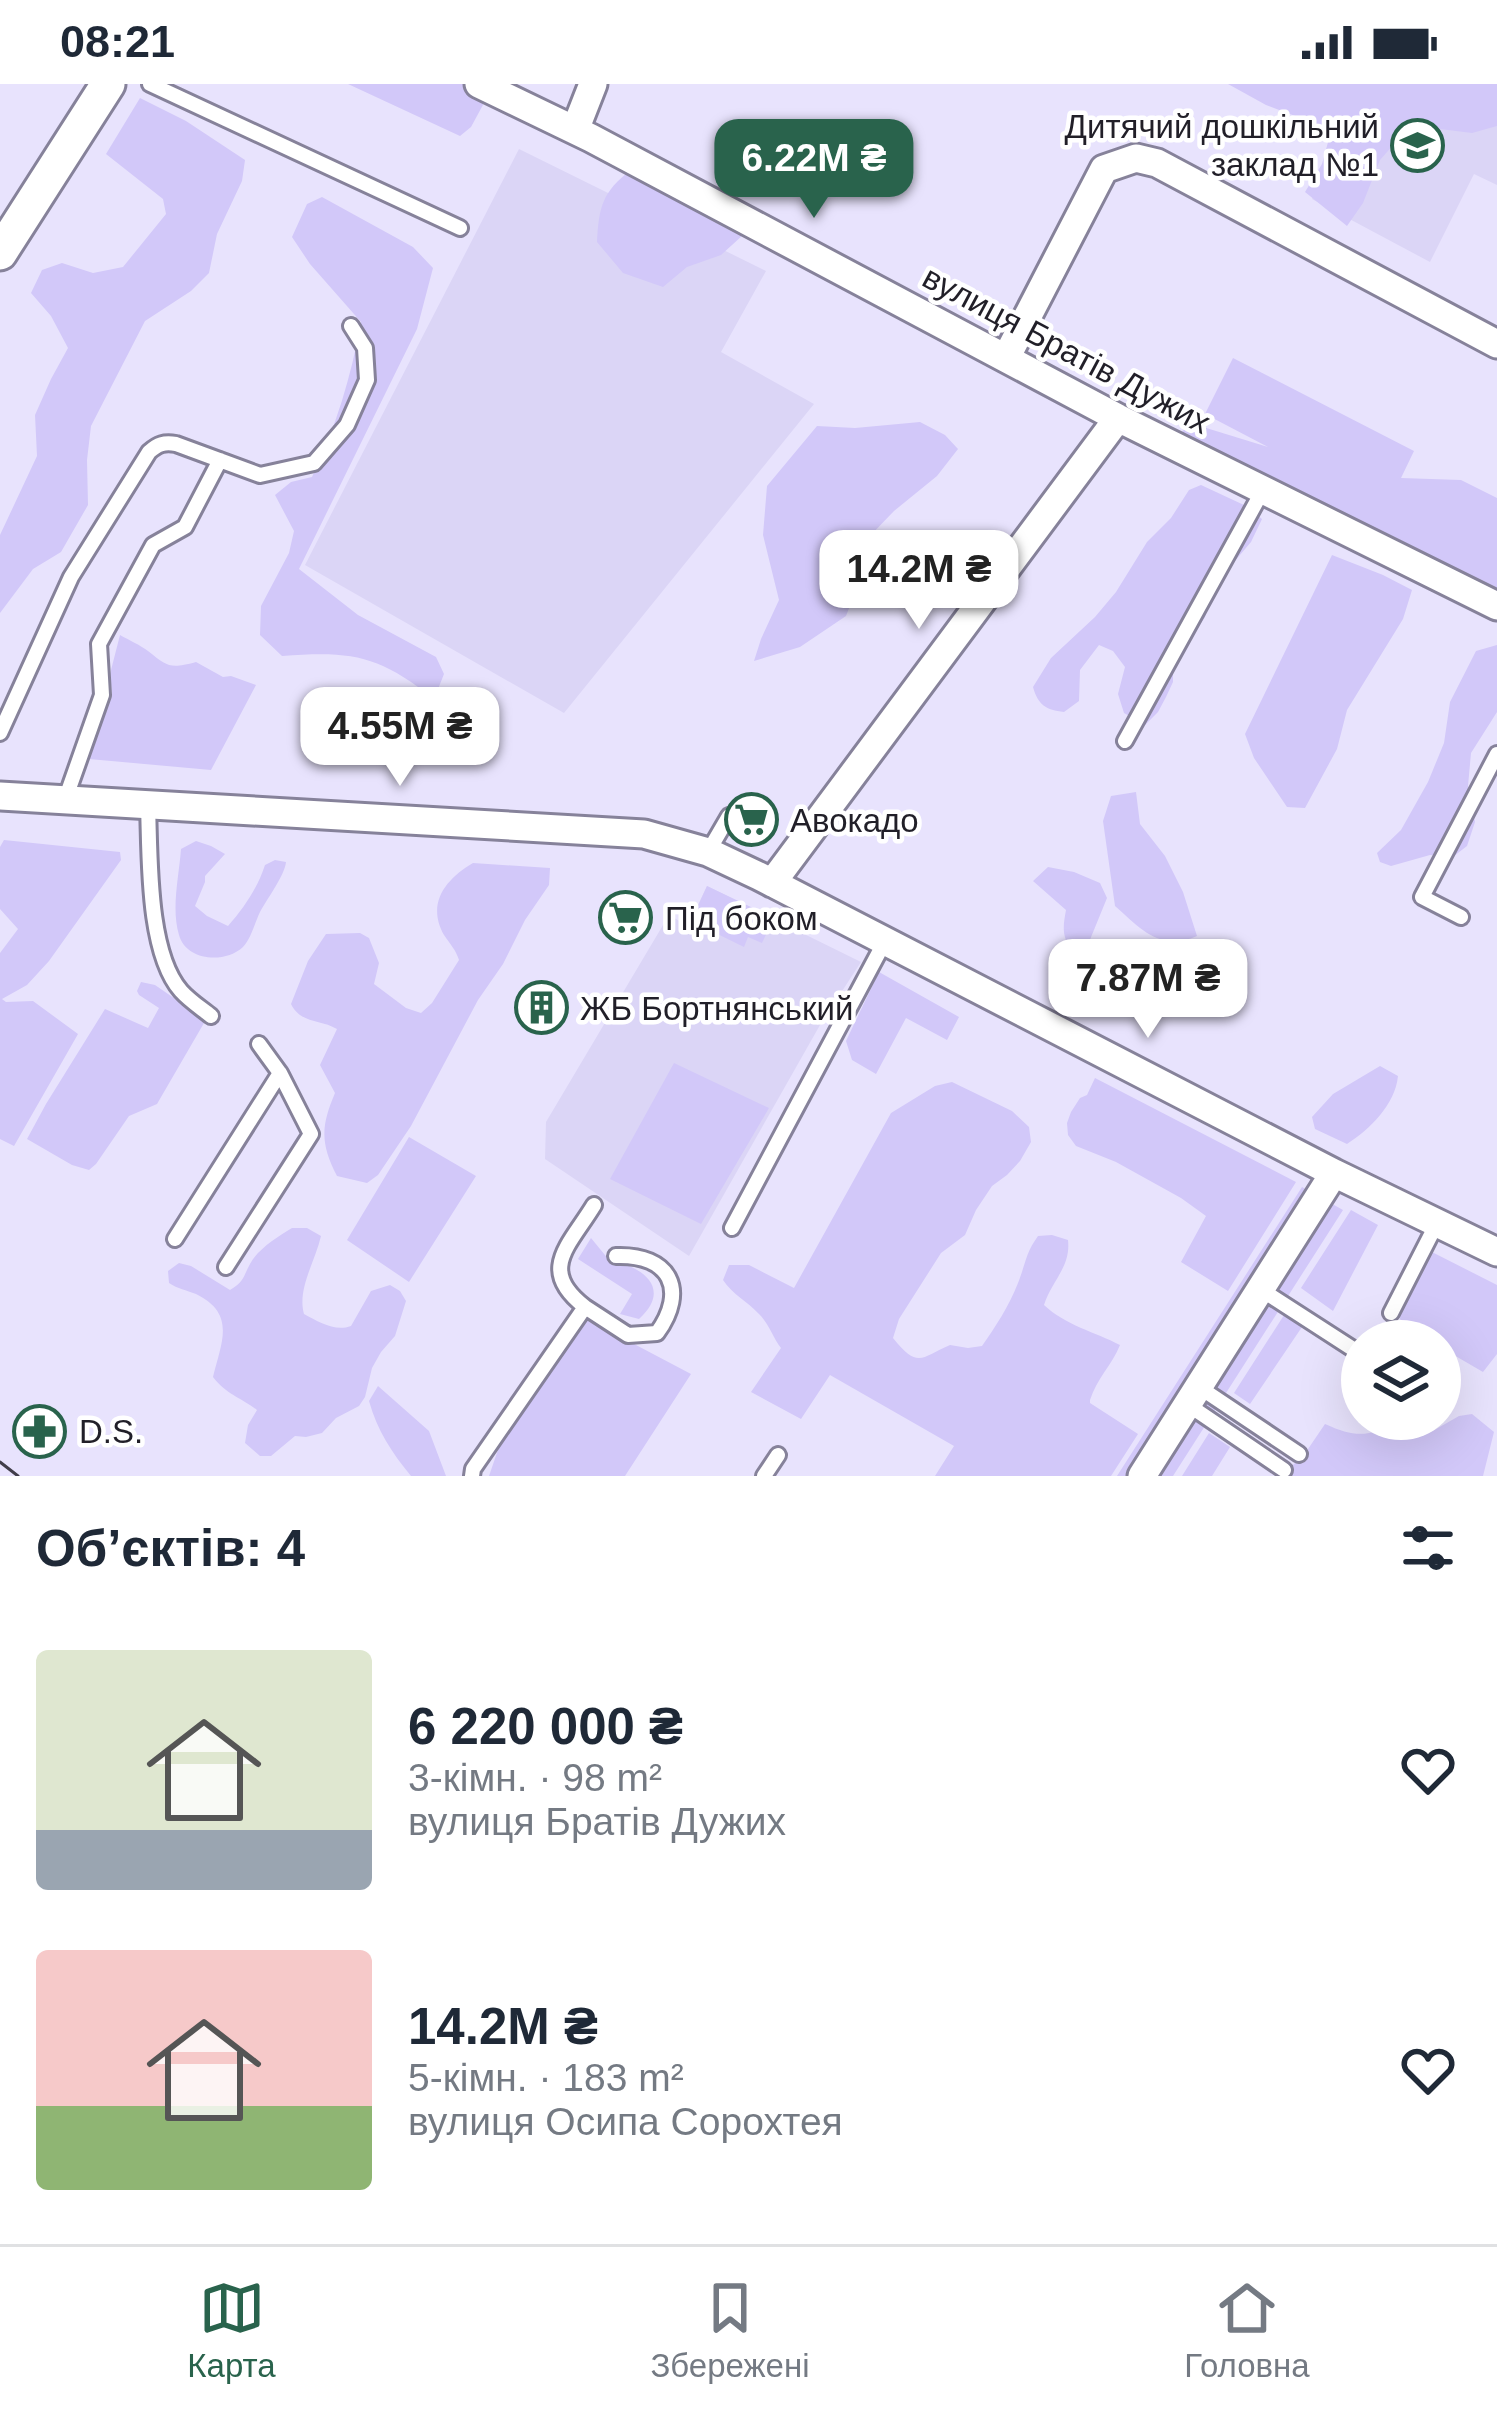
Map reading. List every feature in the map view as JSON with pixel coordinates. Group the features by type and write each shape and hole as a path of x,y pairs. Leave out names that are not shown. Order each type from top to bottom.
{"street":[{"path":"0,253 108,84"},
{"name":"вулиця Братів Дужих","path":"479,84 575,130 1118,418 1497,606"},
{"path":"575,130 593,84"},
{"path":"1006,358 1104,169 1136,158 1157,164 1497,344"},
{"path":"772,884 1118,418"},
{"path":"0,796 644,834 708,852 1497,1252"},
{"path":"1142,1476 1334,1173"}],"lane":[{"path":"151,84 460,228"},
{"path":"0,734 71,577 149,452 166,442 260,475 314,463 347,425 367,380 365,348 351,326"},
{"path":"65,800 102,695 99,644 153,545 185,527 220,460"},
{"path":"1125,741 1263,490"},
{"path":"1461,917 1422,897 1497,754"},
{"path":"148,806 154,915 161,952 179,989 211,1016"},
{"path":"708,852 729,816"},
{"path":"732,1228 885,941"},
{"path":"226,1267 311,1134 280,1073 259,1044"},
{"path":"175,1239 280,1073"},
{"path":"594,1205 560,1261 560,1280 567,1293 628,1335 657,1333 668,1319 669,1279 658,1263 638,1256 616,1256"},
{"path":"1390,1313 1437,1223"},
{"path":"1260,1289 1341,1341"},
{"path":"472,1476 472,1469 585,1307"},
{"path":"1193,1395 1299,1454"},
{"path":"1193,1395 1284,1469"},
{"path":"764,1476 778,1455"}],"shaded area":[{"path":"348,84 468,84 476,87 484,103 471,127 460,136"},
{"path":"1228,84 1497,84 1497,126 1472,133 1440,129 1402,135 1380,160 1363,203 1347,226 1305,192 1322,164 1330,135"},
{"name":"Дитячий дошкільний заклад №1","path":"1497,91 1497,185 1474,174 1430,262 1312,199 1356,112"},
{"path":"140,98 245,160 242,181 217,234 209,273 145,321 91,426 88,505 61,552 33,569 0,613 0,535 37,456 35,415 68,348 51,316 31,293 42,270 62,263 93,273 123,267 166,214 163,199 106,154"},
{"path":"519,149 766,271 721,352 814,404 564,713 305,565"},
{"path":"631,170 722,216 743,235 721,255 687,267 663,287 623,273 597,242 608,193"},
{"path":"322,197 413,247 433,268 417,329 299,569 358,615 436,657 444,674 434,699 397,673 364,659 328,654 282,656 260,635 261,606 289,553 294,531 275,495 291,482 312,477 342,401 361,322 292,237 307,204"},
{"path":"1233,358 1414,451 1401,478 1461,480 1497,498 1497,599 1189,445 1181,433 1190,423 1268,447 1205,414"},
{"path":"920,422 945,435 958,449 937,476 867,539 862,575 846,616 800,647 754,661 779,600 763,535 767,486 817,426"},
{"path":"1201,485 1262,519 1251,542 1212,594 1205,617 1173,665 1173,682 1158,712 1145,725 1124,713 1118,694 1125,667 1113,651 1099,645 1080,670 1079,701 1064,712 1044,706 1033,687 1051,658 1095,617 1147,542 1189,490"},
{"path":"1332,555 1412,590 1403,619 1347,710 1337,749 1305,808 1287,807 1254,758 1245,734"},
{"path":"120,635 170,665 196,662 223,677 256,685 211,770 89,759 112,694 110,674"},
{"path":"1497,645 1497,712 1471,753 1468,786 1475,822 1467,846 1454,856 1430,855 1391,866 1380,862 1377,853 1401,830 1428,782 1444,743 1450,702 1476,651"},
{"path":"1136,792 1140,824 1165,856 1197,936 1162,940 1115,906 1103,821 1111,796"},
{"path":"4,840 120,852 121,860 49,961 27,985 2,999 33,1001 78,1034 14,1146 0,1139 0,953 18,929 0,909"},
{"path":"196,841 225,854 205,876 195,906 228,926 250,897 265,865 286,862 246,944 217,958 189,950 177,925 181,849"},
{"path":"473,863 550,868 549,885 378,1175 367,1183 337,1176 324,1134 335,1093 320,1065 337,1029 305,1018 291,1004 308,961 326,934 360,933 369,938 379,963 374,984 406,1008 421,1013 459,960 439,923 438,902 447,884"},
{"path":"1048,867 1100,883 1107,898 1087,947 1074,952 1064,932 1066,910 1033,881"},
{"path":"707,886 861,962 689,1256 545,1159 546,1122 669,915 688,926"},
{"path":"707,886 774,918 762,943 748,937 744,947 691,921"},
{"path":"879,972 959,1017 947,1040 906,1018 876,1074 852,1060 846,1041"},
{"path":"141,982 155,985 204,1023 157,1104 129,1116 89,1170 72,1165 27,1139 105,1009 148,1028 159,1008 139,995"},
{"path":"674,1063 769,1108 701,1224 610,1179"},
{"path":"1380,1066 1398,1076 1392,1097 1372,1124 1347,1144 1315,1129 1312,1117 1333,1094"},
{"path":"1095,1078 1296,1182 1228,1291 1181,1262 1206,1216 1116,1162 1076,1146 1068,1135 1071,1112"},
{"path":"952,1082 1012,1111 1029,1127 1031,1142 1020,1161 992,1186 965,1235 941,1253 899,1319 893,1338 920,1358 950,1345 982,1346 1011,1300 1038,1236 1068,1240 1064,1266 1044,1305 1120,1345 1090,1400 1138,1434 1111,1476 935,1476 954,1446 830,1375 801,1419 751,1392 781,1348 762,1318 723,1280 729,1265 749,1265 794,1288 891,1113 935,1086"},
{"path":"409,1137 476,1176 409,1282 347,1240"},
{"path":"1302,1187 1343,1210 1173,1476 1117,1476"},
{"path":"1351,1210 1378,1225 1333,1311 1301,1288"},
{"path":"292,1228 307,1228 321,1236 305,1285 304,1314 345,1328 351,1326 371,1291 390,1285 406,1301 395,1336 372,1368 359,1406 336,1418 322,1433 295,1436 271,1456 260,1456 245,1443 257,1410 213,1377 222,1320 209,1302 169,1283 168,1271 179,1263 191,1266 230,1290 241,1282 258,1253"},
{"path":"591,1238 609,1260 632,1267 649,1280 653,1298 639,1319 620,1314 632,1294 578,1259"},
{"path":"1428,1250 1497,1285 1497,1354 1483,1372 1461,1359 1461,1320 1401,1320 1397,1311"},
{"path":"1286,1312 1304,1324 1250,1404 1234,1393"},
{"path":"586,1318 596,1319 691,1374 625,1476 489,1476 501,1441"},
{"path":"378,1386 429,1431 446,1476 411,1476 404,1467 372,1412 369,1401"},
{"path":"1472,1414 1494,1432 1483,1476 1282,1476 1325,1424 1341,1430 1341,1440 1461,1440 1461,1416"},
{"path":"1209,1433 1230,1447 1212,1476 1182,1476"}],"tram line":[{"path":"0,1462 18,1476"}],"place":[{"name":"Дитячий дошкільний заклад №1","path":"1418,145"},
{"name":"Авокадо","path":"751,820"},
{"name":"Під боком","path":"626,918"},
{"name":"ЖБ Бортнянський","path":"541,1008"},
{"name":"D.S.","path":"40,1431"}]}
